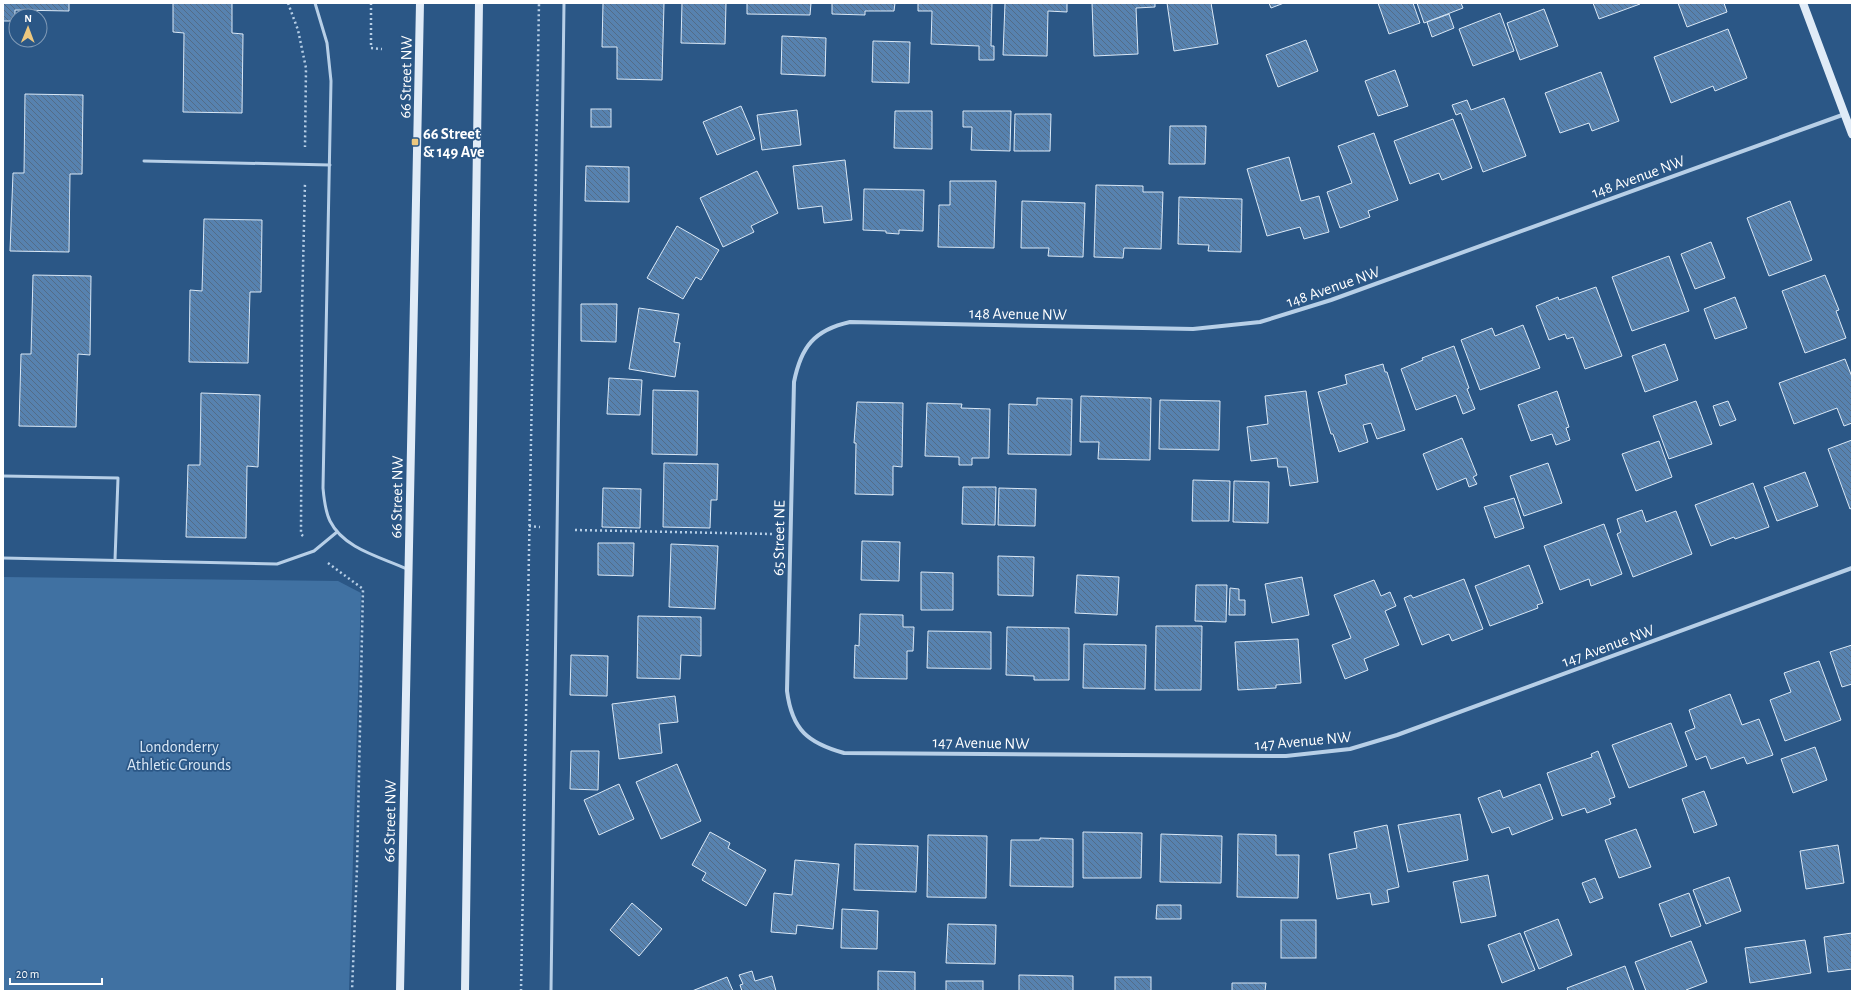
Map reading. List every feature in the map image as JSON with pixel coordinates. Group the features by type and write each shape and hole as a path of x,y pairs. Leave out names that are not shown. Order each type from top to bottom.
{"main road":[{"name":"66 Street NW","path":"400,991 420,3"},
{"path":"465,991 479,3"},
{"path":"1803,3 1852,134"}],"street":[{"name":"148 Avenue NW","path":"808,344 821,333 835,326 850,322 1193,329 1260,322 1331,300 1845,114"},
{"name":"65 Street NE","path":"803,733 794,718 789,704 787,691 794,382 797,365 808,344"},
{"name":"147 Avenue NW","path":"803,733 816,744 844,753 1252,757 1286,756 1343,750 1397,735 1852,568"}],"lane":[{"path":"315,3 327,43 330,59 331,81 323,488 330,521 337,532 351,544 408,569"},
{"path":"551,991 564,3"},
{"path":"144,162 330,165"},
{"path":"3,476 118,478 114,560"},
{"path":"3,558 277,564 314,551 337,532"}],"path":[{"path":"371,3 371,48 382,49"},
{"path":"521,991 539,3"},
{"path":"529,526 557,529 790,535"}],"green space":[{"name":"Londonderry Athletic Grounds","path":"3,577 338,581 361,593 349,991 3,991"}],"building":[{"path":"3,3 69,3 69,11 48,11 48,8 8,8 8,21 3,21"},
{"path":"173,3 232,3 232,33 243,34 242,113 183,112 184,33 173,32"},
{"path":"603,3 664,3 662,80 617,79 617,47 602,47"},
{"path":"682,3 726,3 725,44 681,43"},
{"path":"747,3 811,3 810,15 747,14"},
{"path":"832,3 895,3 894,11 865,11 865,15 832,14"},
{"path":"918,3 992,3 991,46 994,46 994,60 979,60 979,46 931,44 932,11 918,11"},
{"path":"1005,3 1067,3 1067,12 1048,11 1047,56 1003,55"},
{"path":"1092,3 1155,3 1155,7 1136,8 1138,54 1094,56"},
{"path":"1167,3 1211,3 1218,44 1174,51"},
{"path":"1269,3 1284,3 1271,8"},
{"path":"1378,3 1413,3 1420,23 1389,34"},
{"path":"1417,3 1461,3 1463,8 1424,23"},
{"path":"1593,3 1639,3 1640,4 1599,19"},
{"path":"1678,3 1724,3 1727,12 1687,27"},
{"path":"1544,9 1558,46 1520,60 1507,23"},
{"path":"1500,13 1514,51 1473,66 1459,29"},
{"path":"1449,14 1454,28 1432,37 1427,22"},
{"path":"1728,29 1747,78 1715,91 1713,86 1671,103 1654,57"},
{"path":"782,36 826,38 825,76 781,74"},
{"path":"1306,40 1318,71 1278,87 1266,55"},
{"path":"873,41 910,42 909,83 872,82"},
{"path":"1395,70 1408,106 1378,116 1365,81"},
{"path":"1601,72 1619,121 1592,131 1589,123 1560,133 1545,93"},
{"path":"25,94 83,95 82,174 70,174 69,252 10,251 13,173 24,173"},
{"path":"1504,98 1526,156 1483,172 1461,113 1456,115 1452,105 1467,100 1471,110"},
{"path":"741,106 755,139 717,155 703,122"},
{"path":"591,109 611,109 611,127 591,127"},
{"path":"797,110 801,145 762,150 757,115"},
{"path":"895,111 932,111 932,149 894,148"},
{"path":"963,111 1011,111 1010,151 971,150 972,127 963,127"},
{"path":"1015,114 1051,114 1050,151 1014,151"},
{"path":"1453,119 1472,168 1442,180 1439,173 1410,184 1394,141"},
{"path":"1170,126 1206,126 1205,164 1169,164"},
{"path":"1374,133 1398,200 1368,211 1370,217 1340,228 1327,192 1352,183 1338,146"},
{"path":"1289,157 1301,201 1319,196 1329,232 1304,239 1300,227 1267,236 1247,169"},
{"path":"845,160 852,220 824,223 822,206 798,209 793,166"},
{"path":"586,166 629,167 629,202 585,201"},
{"path":"757,171 778,213 751,226 754,232 723,247 700,198"},
{"path":"950,181 996,181 994,248 938,247 939,205 950,205"},
{"path":"1096,185 1143,186 1143,192 1163,192 1161,249 1124,248 1123,258 1094,257"},
{"path":"864,189 924,190 923,231 899,230 899,234 886,233 886,231 863,230"},
{"path":"1179,197 1242,199 1241,252 1208,251 1209,245 1178,244"},
{"path":"1022,201 1085,203 1083,257 1048,256 1049,248 1021,248"},
{"path":"1790,201 1812,260 1769,276 1747,218"},
{"path":"204,219 262,220 261,292 250,292 248,363 189,362 190,290 202,291"},
{"path":"677,226 719,250 701,280 696,277 683,299 647,278"},
{"path":"1711,242 1725,278 1695,289 1681,254"},
{"path":"1669,256 1689,311 1632,331 1612,277"},
{"path":"33,275 91,276 90,355 78,354 76,427 19,426 21,354 31,354"},
{"path":"1825,275 1839,310 1836,311 1846,338 1805,353 1782,291"},
{"path":"1596,287 1622,356 1585,369 1573,337 1567,339 1565,334 1549,340 1536,306 1558,297 1559,300"},
{"path":"1735,297 1747,328 1715,339 1704,309"},
{"path":"581,304 617,304 616,342 581,341"},
{"path":"639,308 679,314 674,342 680,343 675,377 629,369"},
{"path":"1523,325 1540,368 1480,390 1461,340 1492,328 1495,336"},
{"path":"1665,344 1678,380 1645,392 1632,356"},
{"path":"1454,346 1469,388 1467,389 1475,409 1463,414 1456,395 1416,410 1401,369 1423,360 1422,358"},
{"path":"1845,359 1852,377 1852,423 1844,426 1837,408 1794,424 1779,383"},
{"path":"1383,364 1385,372 1387,372 1405,430 1377,439 1371,423 1363,425 1368,442 1339,452 1333,434 1331,434 1318,392 1347,384 1345,375"},
{"path":"609,378 642,380 640,415 607,414"},
{"path":"653,390 698,391 697,455 652,454"},
{"path":"1306,391 1318,482 1290,486 1287,467 1278,467 1277,458 1251,461 1247,427 1268,424 1265,396"},
{"path":"1557,391 1569,427 1566,428 1570,440 1556,445 1552,434 1531,441 1518,405"},
{"path":"201,393 260,395 258,467 247,466 246,538 186,537 188,465 200,465"},
{"path":"1081,396 1151,398 1150,460 1098,459 1099,442 1080,442"},
{"path":"1037,398 1072,399 1071,455 1008,454 1009,404 1037,405"},
{"path":"1160,400 1220,401 1219,450 1159,449"},
{"path":"1696,401 1712,444 1669,459 1653,416"},
{"path":"1728,401 1736,420 1720,426 1713,406"},
{"path":"857,402 903,403 902,467 893,466 893,495 855,494 856,443 854,443"},
{"path":"927,403 962,404 961,408 990,409 989,458 972,458 972,465 959,465 959,457 925,456"},
{"path":"1462,438 1477,475 1473,477 1477,484 1469,487 1466,478 1437,490 1423,454"},
{"path":"1852,440 1852,508 1850,509 1828,449"},
{"path":"1659,441 1672,477 1636,491 1622,454"},
{"path":"664,463 718,464 717,500 711,500 710,528 663,527"},
{"path":"1548,463 1562,503 1524,516 1510,476"},
{"path":"1805,472 1818,506 1777,521 1764,487"},
{"path":"1193,480 1230,481 1229,521 1192,521"},
{"path":"1234,481 1269,482 1268,523 1233,522"},
{"path":"1753,483 1769,527 1735,539 1734,537 1711,546 1695,505"},
{"path":"963,487 996,487 995,525 962,524"},
{"path":"603,488 641,489 640,528 602,527"},
{"path":"999,488 1036,489 1035,526 998,525"},
{"path":"1514,498 1524,528 1495,538 1484,507"},
{"path":"1642,510 1646,522 1676,511 1692,554 1633,577 1617,534 1621,532 1617,519"},
{"path":"1604,524 1622,574 1591,586 1589,579 1560,590 1544,546"},
{"path":"862,541 900,542 899,581 861,580"},
{"path":"598,543 634,543 633,576 598,575"},
{"path":"671,544 718,546 715,609 669,607"},
{"path":"998,556 1034,557 1033,596 998,595"},
{"path":"1529,565 1543,603 1537,605 1538,608 1490,626 1475,586"},
{"path":"921,572 953,573 953,610 921,610"},
{"path":"1077,575 1119,577 1117,615 1075,613"},
{"path":"1302,577 1309,615 1272,623 1265,584"},
{"path":"1464,579 1483,629 1452,641 1449,634 1422,645 1404,598 1411,595 1413,598"},
{"path":"1374,580 1381,596 1390,592 1396,606 1385,611 1399,645 1364,659 1368,670 1345,679 1332,645 1351,638 1334,595"},
{"path":"1196,585 1227,585 1226,622 1195,621"},
{"path":"1230,588 1239,589 1239,600 1245,600 1245,615 1229,615"},
{"path":"860,614 903,615 903,627 914,627 913,651 907,651 907,679 854,678 855,645 859,646"},
{"path":"638,616 701,617 701,656 681,655 680,679 637,678"},
{"path":"1156,626 1202,626 1201,690 1155,690"},
{"path":"1007,627 1069,628 1069,680 1034,680 1034,676 1006,675"},
{"path":"928,631 991,632 991,669 927,668"},
{"path":"1298,639 1301,683 1276,685 1276,688 1238,690 1235,642"},
{"path":"1084,644 1146,645 1145,689 1083,688"},
{"path":"1852,645 1852,684 1842,687 1830,652"},
{"path":"571,655 608,656 607,696 570,695"},
{"path":"1819,661 1841,720 1785,741 1770,700 1791,692 1784,673"},
{"path":"1730,694 1742,725 1759,719 1773,755 1747,764 1744,757 1711,769 1706,756 1696,760 1685,732 1695,728 1689,710"},
{"path":"675,696 678,722 659,724 662,753 619,759 612,704"},
{"path":"1671,723 1687,766 1629,788 1612,745"},
{"path":"1815,747 1827,780 1793,793 1781,759"},
{"path":"571,751 599,751 598,790 570,789"},
{"path":"1598,751 1615,797 1609,799 1611,804 1587,813 1585,808 1562,816 1547,773 1592,757 1591,754"},
{"path":"677,764 701,821 661,839 636,782"},
{"path":"619,784 634,819 599,835 584,800"},
{"path":"1540,784 1553,819 1512,835 1509,827 1492,833 1478,798 1500,790 1503,798"},
{"path":"1704,791 1717,825 1694,833 1682,799"},
{"path":"1460,814 1468,860 1408,872 1398,825"},
{"path":"1387,825 1399,887 1387,890 1389,902 1372,905 1370,893 1337,899 1329,854 1357,848 1354,832"},
{"path":"1636,829 1651,867 1619,878 1605,840"},
{"path":"710,832 730,843 728,848 766,870 746,906 702,880 706,873 692,865"},
{"path":"1083,832 1142,833 1141,878 1083,878"},
{"path":"1161,834 1222,836 1221,883 1160,882"},
{"path":"1238,834 1276,835 1276,855 1299,855 1298,898 1237,897"},
{"path":"928,835 987,836 986,898 927,897"},
{"path":"1040,838 1073,839 1073,887 1010,886 1011,840 1040,840"},
{"path":"855,844 918,846 916,892 854,890"},
{"path":"1838,845 1844,883 1806,889 1800,851"},
{"path":"795,860 839,864 833,929 797,925 796,934 771,932 774,893 792,895"},
{"path":"1488,875 1496,916 1461,923 1453,882"},
{"path":"1729,877 1741,911 1706,924 1693,890"},
{"path":"1595,878 1603,898 1590,903 1582,883"},
{"path":"1689,893 1701,926 1671,937 1659,904"},
{"path":"632,903 662,929 639,956 610,930"},
{"path":"1157,905 1181,905 1181,919 1156,919"},
{"path":"842,909 878,911 877,949 841,948"},
{"path":"1558,919 1572,955 1539,969 1524,932"},
{"path":"1281,920 1316,920 1316,958 1281,958"},
{"path":"948,924 996,925 995,964 946,963"},
{"path":"1520,933 1535,970 1502,983 1488,945"},
{"path":"1852,933 1852,969 1828,972 1824,937"},
{"path":"1805,940 1811,973 1750,983 1745,948"},
{"path":"1691,941 1707,982 1686,990 1687,991 1646,991 1635,962"},
{"path":"1625,966 1634,991 1568,991 1567,988"},
{"path":"752,971 755,981 772,976 776,991 742,991 740,985 743,984 739,975"},
{"path":"878,971 915,972 915,991 878,991"},
{"path":"1019,975 1073,976 1073,991 1019,991"},
{"path":"727,977 733,991 692,991"},
{"path":"1115,977 1151,977 1151,991 1115,991"},
{"path":"946,981 983,981 983,991 946,991"},
{"path":"1232,983 1266,983 1265,991 1232,991"}],"place":[{"name":"66 Street & 149 Ave","path":"415,142"}]}
